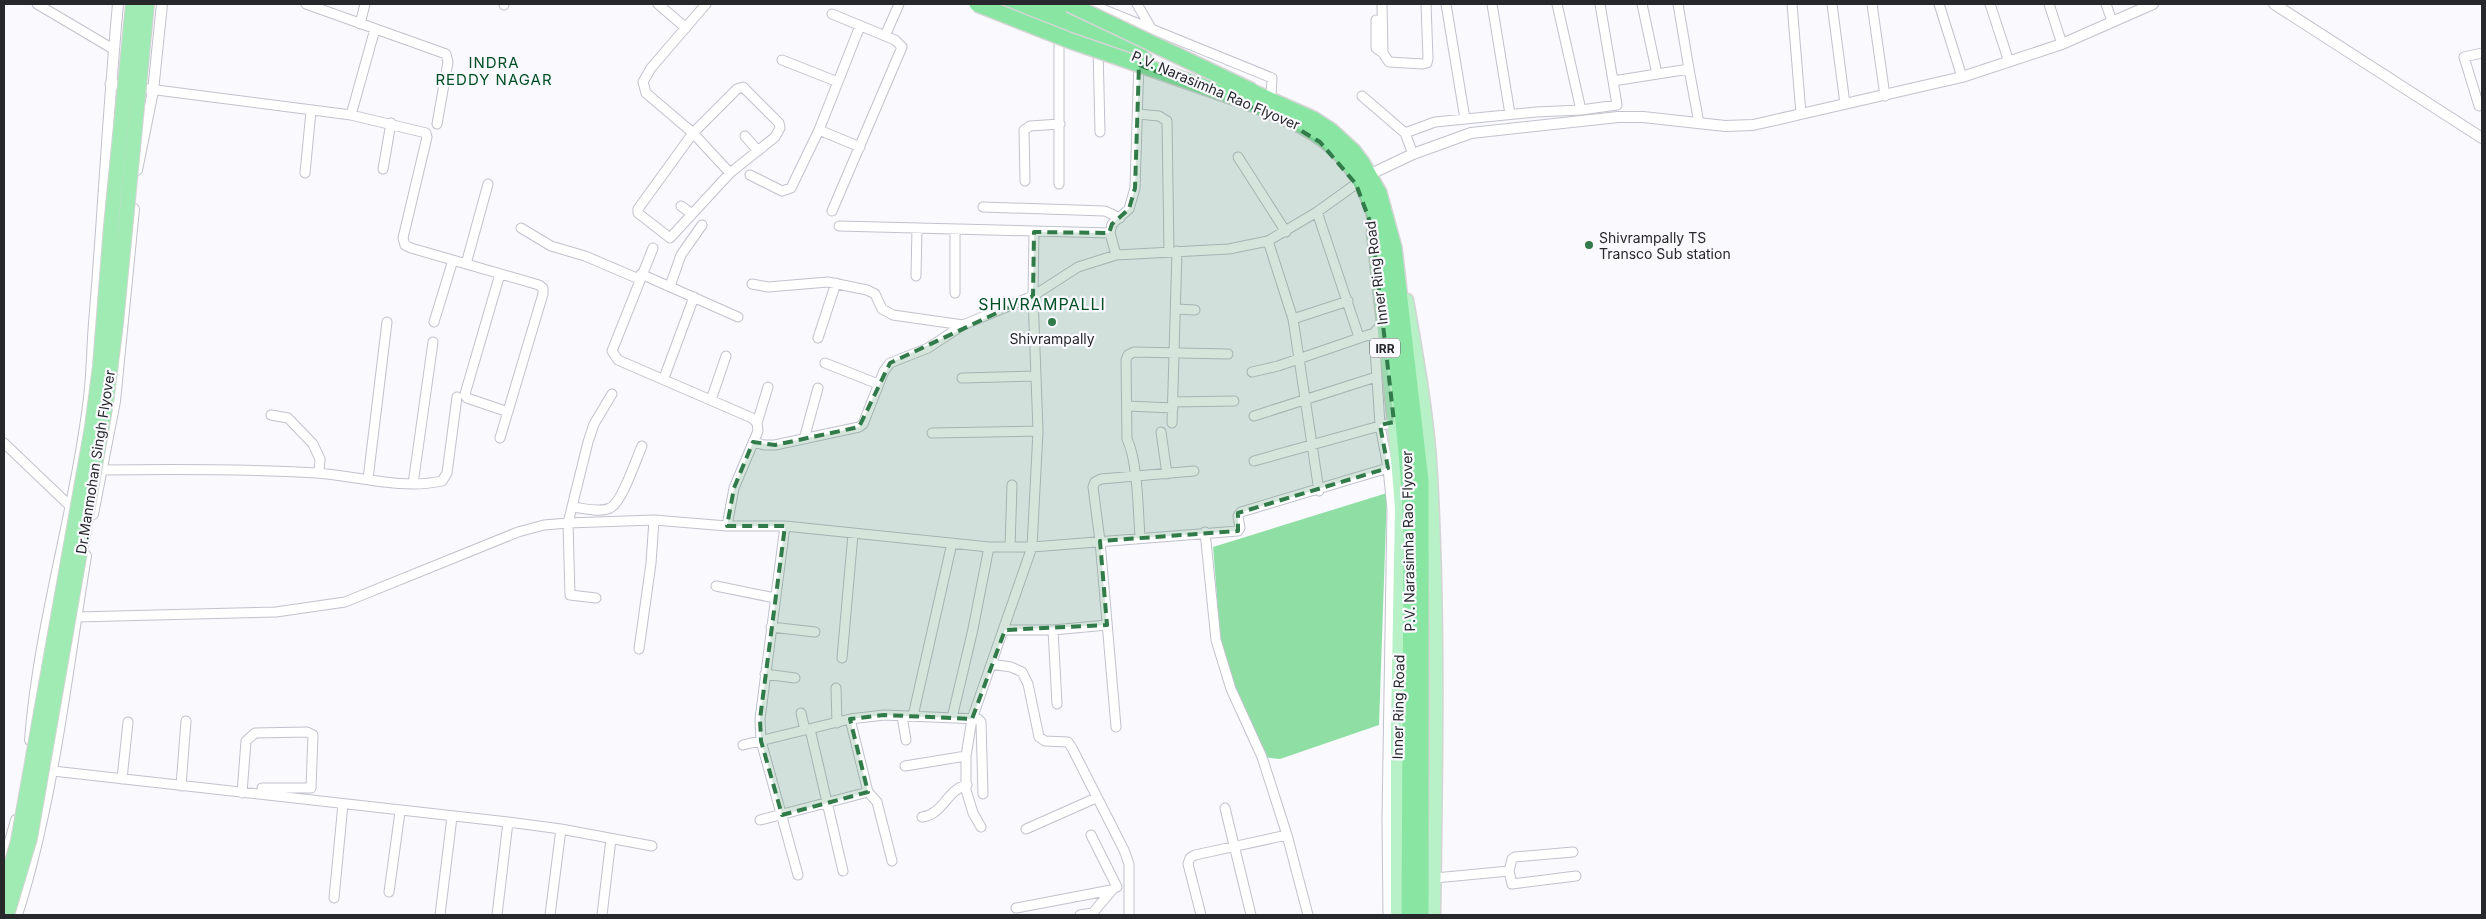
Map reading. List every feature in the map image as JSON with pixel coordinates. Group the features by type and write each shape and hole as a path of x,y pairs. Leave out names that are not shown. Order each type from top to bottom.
{"highway":[{"name":"Dr.Manmohan Singh Flyover","path":"4,890 18,841 59,617 97,392 133,4"},
{"name":"Dr.Manmohan Singh Flyover","path":"7,915 30,838 106,403 117,314 146,4"},
{"path":"976,4 1071,41 1250,97"},
{"name":"P.V. Narasimha Rao Flyover","path":"1010,4 1250,97 1313,119 1330,130 1353,151 1378,192 1394,248 1421,481 1421,915"},
{"name":"P.V. Narasimha Rao Flyover","path":"1040,4 1250,97 1307,128 1322,138 1345,159 1368,197 1383,250 1409,482 1411,543 1409,915"},
{"path":"1069,4 1250,97"}],"main road":[{"name":"Inner Ring Road","path":"1004,4 1293,124 1332,152 1364,198 1372,227 1378,329 1394,422 1401,508 1397,725 1397,915"},
{"name":"Inner Ring Road","path":"1046,4 1308,110 1333,126 1357,148 1376,174 1393,223 1418,364 1431,475 1437,717 1434,915"}],"street":[{"path":"36,4 113,48"},
{"path":"18,915 29,879 53,771 76,617 115,401 137,165 153,91 162,4"},
{"path":"306,4 446,54 448,62 437,124"},
{"path":"360,24 365,4"},
{"path":"658,4 686,28"},
{"path":"706,4 651,68 643,82 646,93 693,133 730,173"},
{"path":"883,35 894,4"},
{"path":"883,35 900,4"},
{"path":"1090,4 1272,78 1271,96"},
{"path":"1137,4 1152,30"},
{"path":"1382,4 1383,53"},
{"path":"1376,20 1376,48 1383,53 1389,62 1427,63 1426,4"},
{"path":"1446,4 1465,119"},
{"path":"1492,4 1510,114"},
{"path":"1557,4 1581,110"},
{"path":"1405,133 1435,122 1510,114 1581,110 1617,104 1600,4"},
{"path":"1642,4 1656,74"},
{"path":"1678,4 1699,123"},
{"path":"1792,4 1801,114"},
{"path":"1832,4 1845,104"},
{"path":"1872,4 1885,96"},
{"path":"1939,4 1962,77"},
{"path":"1990,4 2008,62"},
{"path":"2049,4 2062,44"},
{"path":"2106,4 2112,22"},
{"path":"1376,174 1471,133 1618,117 1643,117 1725,126 1753,125 1962,77 2062,44 2153,4"},
{"path":"2274,4 2482,138"},
{"path":"4,863 28,769 33,706 48,610 70,506 89,398 105,192 115,5"},
{"path":"832,14 900,43 901,50 832,211"},
{"path":"750,175 782,191 791,188 819,130 860,26"},
{"path":"1058,26 1059,184"},
{"path":"351,115 375,29"},
{"path":"1098,42 1100,132"},
{"path":"2482,53 2464,58 2479,106 2482,105"},
{"path":"782,60 838,82"},
{"path":"1116,255 1110,234 1112,224 1129,208 1135,188 1140,60"},
{"path":"1613,82 1689,69"},
{"path":"110,84 351,115 424,131 427,134 404,241 412,248 539,285 544,291 500,438"},
{"path":"743,87 779,123 780,128 775,137 758,151 730,173 670,238 640,216 638,210 693,133 737,89 743,87"},
{"path":"1362,96 1405,133 1413,154"},
{"path":"305,173 312,111"},
{"path":"1548,111 1550,124"},
{"path":"1536,112 1538,126"},
{"path":"1138,114 1159,116 1167,121 1177,309 1172,422"},
{"path":"383,169 391,124"},
{"path":"1025,181 1024,130 1027,126 1060,124"},
{"path":"819,130 860,147"},
{"path":"745,136 758,151"},
{"path":"1376,174 1413,154 1435,148"},
{"path":"1238,157 1286,232"},
{"path":"466,264 488,184"},
{"path":"753,442 775,446 852,429 863,424 878,384 890,363 928,348 963,325 1033,296 1078,266 1116,255 1229,250 1268,241 1317,212 1356,184"},
{"path":"681,206 692,214"},
{"path":"983,207 1105,211 1120,218"},
{"path":"1317,212 1359,337"},
{"path":"670,286 681,255 702,225"},
{"path":"839,226 1110,234"},
{"path":"521,228 552,246 670,286 738,317"},
{"path":"916,276 917,228"},
{"path":"954,294 955,229"},
{"path":"981,827 973,813 966,785 966,756 972,719 1005,630 1032,546 1038,431 1033,296 1034,232"},
{"path":"1268,241 1293,319 1319,490"},
{"path":"653,248 640,276 612,351 618,360 664,378 752,418 757,423"},
{"path":"434,322 453,260"},
{"path":"500,274 465,394 467,398 508,412"},
{"path":"752,284 768,287 813,282 836,283 876,294 882,309 894,315 963,325"},
{"path":"818,338 836,283"},
{"path":"664,378 694,297"},
{"path":"1293,319 1348,300"},
{"path":"1177,309 1194,310"},
{"path":"368,479 387,322"},
{"path":"1252,372 1299,359 1378,329 1376,376 1380,424 1388,468 1392,509 1387,818 1388,915"},
{"path":"93,335 108,332 122,339"},
{"path":"414,484 433,342"},
{"path":"1140,537 1131,446 1127,439 1126,360 1128,355 1134,352 1228,354"},
{"path":"711,400 726,356"},
{"path":"825,363 878,384"},
{"path":"962,378 1036,376"},
{"path":"1254,416 1376,376"},
{"path":"727,526 734,488 758,431 757,423 768,387"},
{"path":"804,439 818,388"},
{"path":"596,598 570,595 568,523 594,424 612,394"},
{"path":"102,470 228,469 319,474 414,484 442,480 447,473 457,397"},
{"path":"1126,406 1234,401"},
{"path":"271,415 288,418 313,444 320,459 319,474"},
{"path":"1254,461 1311,446 1380,424 1394,422"},
{"path":"932,433 1038,431"},
{"path":"1161,432 1167,474"},
{"path":"4,443 70,506 94,512"},
{"path":"572,507 598,510 611,508 618,500 642,446"},
{"path":"76,617 276,612 345,602 518,532 544,525 568,523 654,520 727,526 785,526 989,547 1032,546 1238,531 1240,528 1238,516 1241,512 1388,468"},
{"path":"1116,727 1100,540 1093,487 1095,482 1194,471"},
{"path":"1010,547 1012,485"},
{"path":"639,649 651,563 654,520"},
{"path":"785,526 760,719 762,741 798,875"},
{"path":"1206,532 1216,640 1232,689 1258,746 1287,835 1308,915"},
{"path":"842,658 853,534"},
{"path":"913,716 952,543"},
{"path":"952,718 973,629 989,547"},
{"path":"716,586 775,598"},
{"path":"1005,630 1053,630 1107,625"},
{"path":"771,627 815,632"},
{"path":"1053,630 1057,704"},
{"path":"991,664 1011,667 1022,672 1028,684 1039,737 1044,740 1068,742 1124,850 1129,864 1129,915"},
{"path":"765,674 795,678"},
{"path":"836,688 837,723"},
{"path":"801,713 843,870"},
{"path":"743,745 850,719 884,715 980,719 982,722 982,794"},
{"path":"902,716 906,740"},
{"path":"850,719 868,792 877,802 892,861"},
{"path":"181,786 186,720"},
{"path":"122,779 128,722"},
{"path":"242,794 248,736 255,733 307,732 313,735 311,788 262,788"},
{"path":"905,766 966,756"},
{"path":"53,771 400,812 508,822 561,829 652,846"},
{"path":"922,817 933,814 954,789 966,785"},
{"path":"760,820 868,792"},
{"path":"1026,829 1096,798"},
{"path":"334,898 343,804"},
{"path":"1225,808 1251,915"},
{"path":"388,892 400,812"},
{"path":"440,915 452,817"},
{"path":"498,915 508,822"},
{"path":"550,915 561,829"},
{"path":"1091,835 1114,888"},
{"path":"1202,915 1188,864 1190,858 1195,855 1287,835"},
{"path":"602,915 610,839"},
{"path":"1573,852 1515,857 1512,859 1509,871 1512,884 1576,876"},
{"path":"1435,878 1509,871"},
{"path":"1016,908 1114,888 1129,881"},
{"path":"1080,915 1091,914 1114,888"}],"highlighted area":[{"path":"1139,65 1280,118 1320,142 1356,184 1372,227 1394,422 1380,425 1388,468 1238,513 1238,531 1100,541 1107,625 1005,630 972,719 884,715 850,719 868,792 782,815 761,741 760,719 785,526 727,526 734,488 753,442 775,445 859,427 890,363 1033,296 1034,232 1109,233 1112,224 1129,209 1135,188"}],"green space":[{"path":"1387,493 1379,725 1280,759 1262,757 1222,660 1213,547"}],"place":[{"name":"Shivrampally TS Transco Sub station","path":"1589,245"},
{"name":"Shivrampally","path":"1052,322"}],"district":[{"name":"INDRA REDDY NAGAR","path":"494,70"},
{"name":"SHIVRAMPALLI","path":"1042,304"}]}
